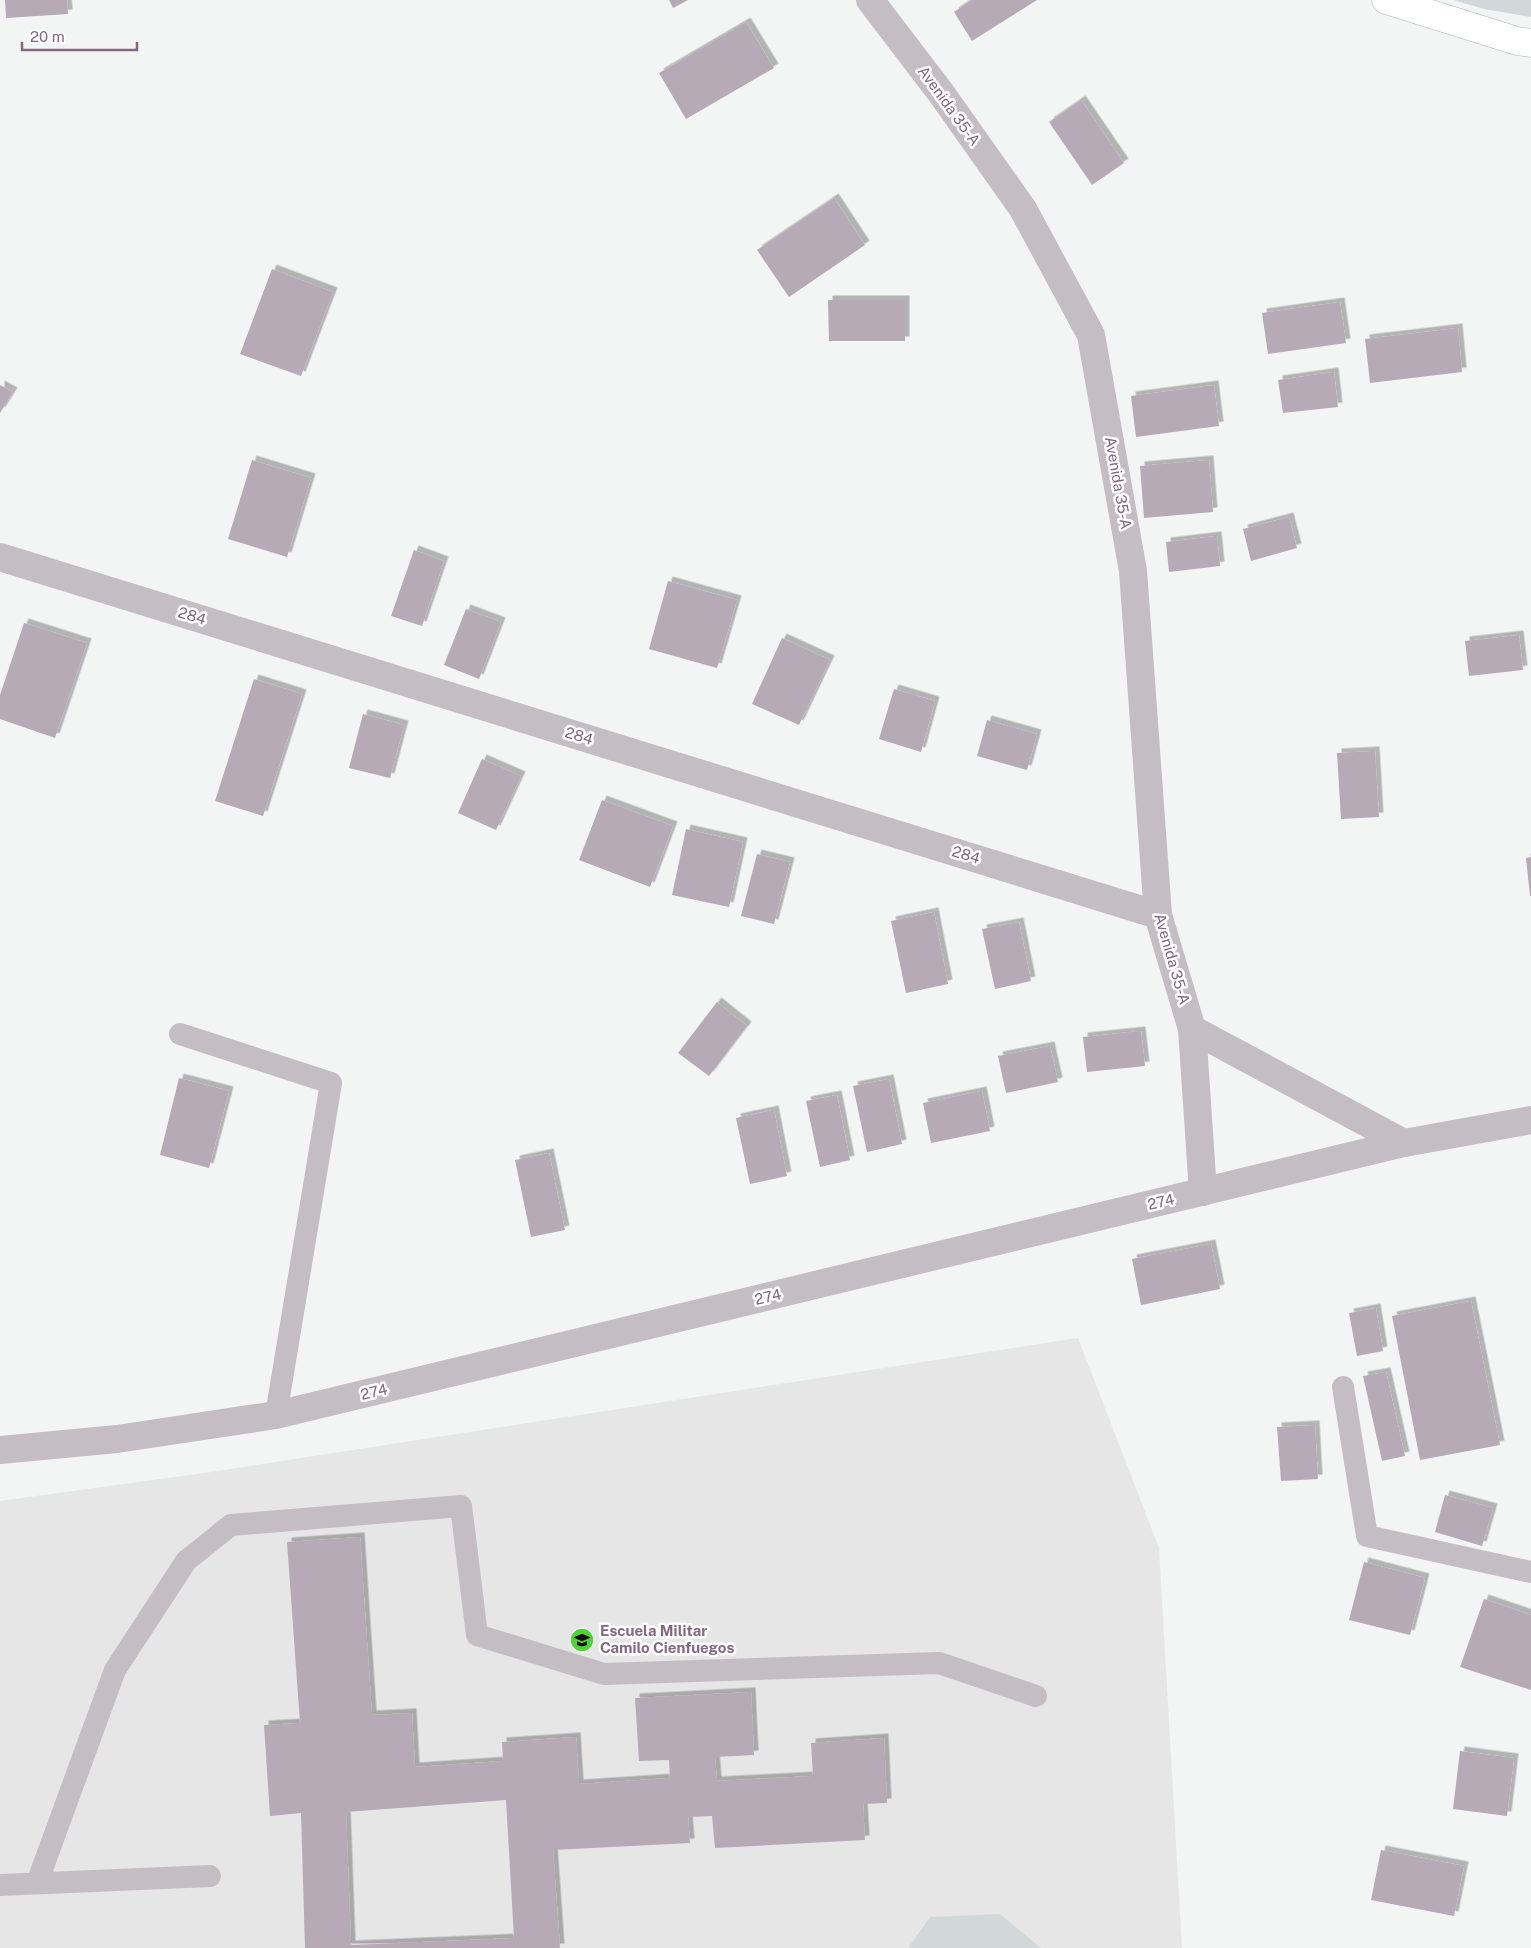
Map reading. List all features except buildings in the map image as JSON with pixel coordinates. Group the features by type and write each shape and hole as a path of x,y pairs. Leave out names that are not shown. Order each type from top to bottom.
{"highway":[{"path":"1386,0 1517,41 1531,43"}],"street":[{"name":"Avenida 35-A","path":"870,0 941,93 1023,210 1091,334 1133,571 1158,914 1192,1029 1203,1192"},
{"name":"284","path":"0,557 1158,914"},
{"path":"1192,1029 1404,1143"},
{"name":"274","path":"0,1450 117,1439 276,1415 1404,1143 1531,1120"}],"lane":[{"path":"180,1034 331,1083 276,1415"},
{"path":"1342,1387 1367,1536 1531,1572"},
{"path":"37,1883 115,1670 186,1560 231,1525 460,1506 477,1635 604,1674 939,1663 1036,1696"},
{"path":"0,1884 210,1876"}],"shaded area":[{"path":"1453,0 1531,0 1531,17 1484,9"},
{"name":"Escuela Militar Camilo Cienfuegos","path":"1078,1338 1159,1548 1182,1948 0,1948 0,1501 211,1472"},
{"path":"1000,1914 1041,1948 908,1948 930,1917"}],"place":[{"name":"Escuela Militar Camilo Cienfuegos","path":"582,1640"}]}
